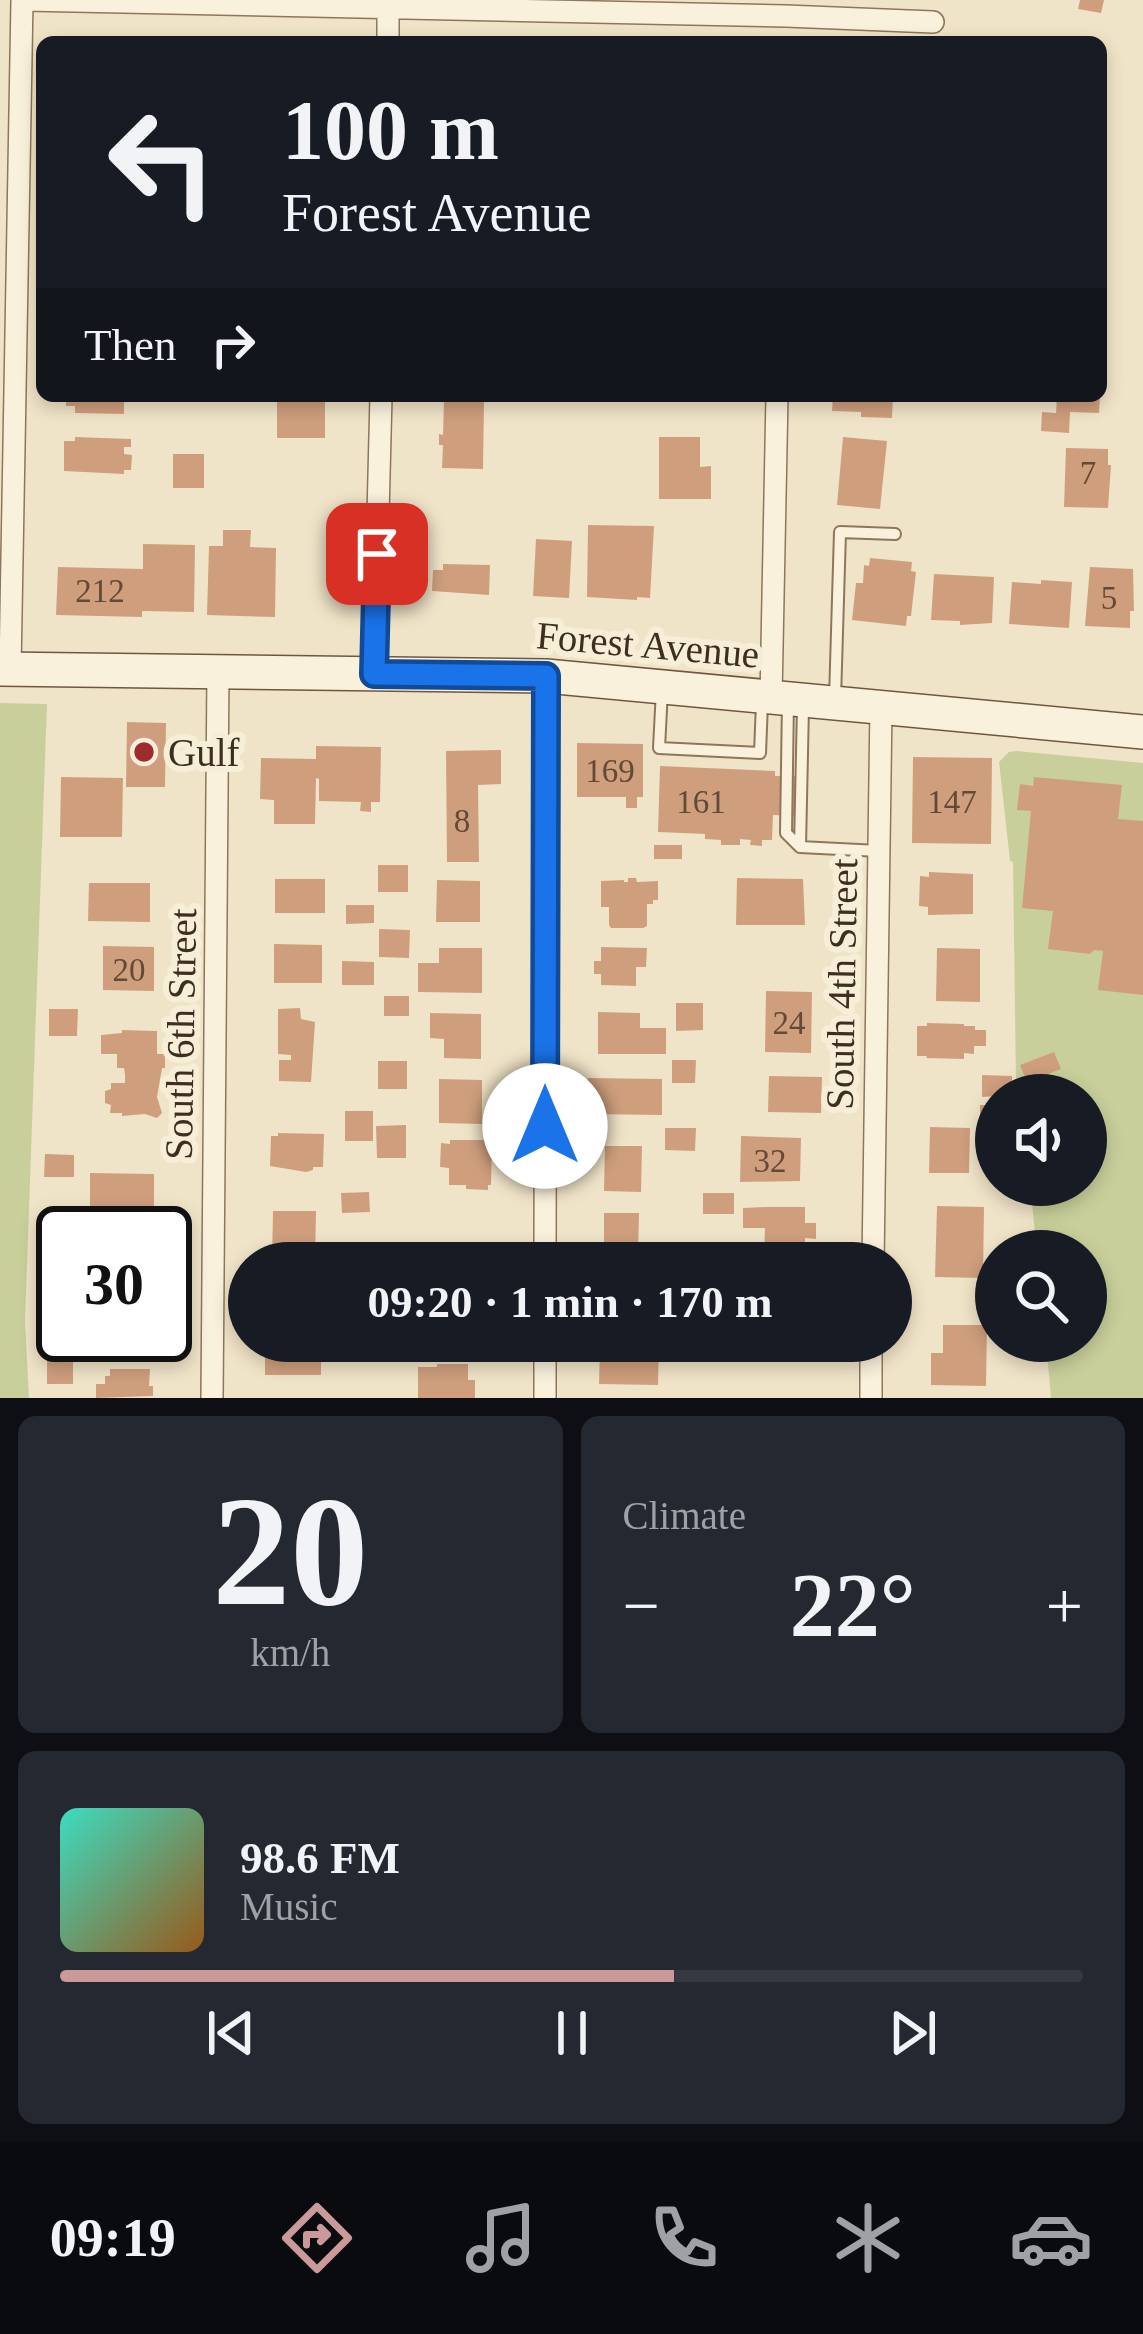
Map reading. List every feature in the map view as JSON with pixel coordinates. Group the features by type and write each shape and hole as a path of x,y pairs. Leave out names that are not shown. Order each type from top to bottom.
{"main road":[{"name":"Forest Avenue","path":"5,669 546,676 1143,732"}],"street":[{"path":"5,669 24,0 933,22"},
{"path":"388,9 388,36"},
{"path":"785,36 786,16"},
{"path":"374,674 381,402"},
{"path":"777,402 792,699"},
{"name":"South 6th Street","path":"212,1398 218,670"},
{"path":"545,1242 546,676"},
{"name":"South 4th Street","path":"873,1242 881,707"},
{"path":"544,1398 545,1362"},
{"path":"871,1398 872,1362"}],"lane":[{"path":"879,851 800,847 785,833 792,699 840,532 895,534"},
{"path":"662,686 659,748 760,753 792,699"}],"green space":[{"path":"0,703 47,704 25,1322 29,1398 0,1398"},
{"path":"1009,752 1143,763 1143,1398 1051,1398 1048,1362 1107,1362 1107,1230 1035,1230 1032,1206 1107,1206 1107,1074 1016,1074 1013,862 999,762"}],"building":[{"path":"1080,0 1104,0 1101,13 1078,9"},
{"path":"66,402 124,402 124,414 75,413 75,406 66,406"},
{"path":"277,402 325,402 325,438 277,438"},
{"path":"444,402 484,402 483,469 442,468 439,434 443,435"},
{"path":"833,402 893,402 892,418 832,411"},
{"path":"1057,402 1100,402 1099,413 1070,412 1069,433 1041,431 1042,412 1056,413"},
{"path":"75,437 131,439 124,454 132,455 131,470 124,474 64,471 64,441 75,441"},
{"path":"659,437 700,437 700,467 711,466 711,499 659,499"},
{"path":"843,437 887,441 880,509 837,505"},
{"path":"1066,448 1108,449 1108,508 1064,507"},
{"path":"173,454 204,454 204,488 173,488"},
{"path":"588,525 654,526 650,598 587,597"},
{"path":"223,530 251,530 250,547 276,548 275,617 207,615 209,546 223,546"},
{"path":"536,539 572,541 569,598 533,596"},
{"path":"143,544 195,545 194,612 142,611 142,617 56,615 58,567 143,569"},
{"path":"870,558 912,562 911,571 916,572 906,626 852,620 856,583 863,583 864,565 869,566"},
{"path":"443,564 490,565 489,595 432,591 433,570 443,570"},
{"path":"1090,567 1133,569 1130,628 1085,626"},
{"path":"934,574 994,577 992,623 931,620"},
{"path":"1041,580 1072,582 1069,628 1009,624 1012,582 1041,584"},
{"path":"127,722 166,723 165,787 126,787"},
{"path":"577,743 643,744 643,797 637,797 637,808 626,808 626,797 577,797"},
{"path":"316,746 381,747 380,802 371,802 371,812 360,811 361,802 319,801 316,778 315,824 274,824 274,800 260,799 261,758 316,759"},
{"path":"501,750 501,784 478,785 479,862 447,862 446,751"},
{"path":"913,757 992,758 991,844 912,843"},
{"path":"660,766 797,776 795,816 773,815 772,840 762,840 762,846 740,839 740,845 721,845 721,840 705,839 705,834 658,832"},
{"path":"61,777 123,778 122,837 60,837"},
{"path":"1034,777 1122,785 1118,819 1143,821 1143,995 1098,990 1103,951 1048,949 1053,911 1022,908 1031,811 1017,810 1020,784 1033,786"},
{"path":"654,845 682,845 682,859 654,859"},
{"path":"378,865 408,865 408,892 378,892"},
{"path":"929,872 973,874 973,914 928,915 928,907 919,906 920,876 929,877"},
{"path":"628,878 658,881 658,900 647,904 647,926 611,928 609,907 601,907 601,881 628,882"},
{"path":"737,878 803,879 805,925 736,925"},
{"path":"275,879 325,879 325,913 275,913"},
{"path":"437,880 480,881 480,922 436,922"},
{"path":"89,883 150,883 150,922 88,921"},
{"path":"346,905 374,905 374,923 346,924"},
{"path":"379,929 410,930 409,958 379,957"},
{"path":"274,944 322,945 322,983 274,983"},
{"path":"103,946 154,947 154,991 103,990"},
{"path":"601,947 647,948 646,967 636,967 636,986 601,985 601,974 594,974 594,961 601,961"},
{"path":"439,948 482,948 482,993 418,992 418,963 439,963"},
{"path":"937,948 980,949 980,1002 936,1001"},
{"path":"342,961 374,962 374,985 342,985"},
{"path":"766,991 812,992 811,1053 765,1052"},
{"path":"384,996 409,996 409,1016 384,1016"},
{"path":"676,1003 703,1003 703,1030 676,1031"},
{"path":"300,1008 301,1019 315,1022 311,1082 279,1081 279,1060 291,1060 291,1055 278,1054 278,1009"},
{"path":"49,1009 78,1009 77,1036 49,1036"},
{"path":"598,1012 640,1013 640,1028 666,1028 666,1054 598,1054"},
{"path":"430,1013 481,1014 481,1059 444,1058 444,1039 430,1038"},
{"path":"917,1026 986,1030 986,1046 974,1046 974,1054 964,1053 964,1059 917,1056"},
{"path":"157,1031 157,1054 165,1054 165,1068 157,1097 162,1113 157,1118 110,1113 111,1105 105,1103 105,1091 111,1083 125,1083 125,1075 124,1068 117,1068 117,1054 101,1054 101,1035"},
{"path":"1054,1052 1061,1069 1024,1074 1020,1065"},
{"path":"672,1060 696,1060 695,1083 672,1083"},
{"path":"378,1061 407,1061 407,1089 378,1089"},
{"path":"769,1076 822,1077 821,1113 768,1112"},
{"path":"588,1078 662,1079 662,1115 587,1114"},
{"path":"439,1079 482,1080 482,1124 439,1123"},
{"path":"345,1111 373,1111 373,1141 345,1141"},
{"path":"406,1125 406,1158 377,1158 376,1126"},
{"path":"930,1127 970,1128 969,1173 929,1173"},
{"path":"665,1128 696,1128 695,1151 665,1150"},
{"path":"324,1134 323,1167 306,1172 270,1166 271,1136"},
{"path":"741,1136 801,1138 800,1181 740,1182"},
{"path":"450,1140 492,1140 488,1190 449,1185 449,1168 440,1167 441,1143 450,1144"},
{"path":"605,1146 642,1146 641,1192 604,1191"},
{"path":"45,1154 74,1155 74,1177 44,1177"},
{"path":"90,1173 154,1174 154,1206 90,1206"},
{"path":"369,1192 370,1212 342,1213 341,1193"},
{"path":"703,1193 734,1193 734,1214 703,1214"},
{"path":"937,1206 984,1207 984,1230 975,1230 975,1278 935,1277"},
{"path":"805,1207 805,1223 816,1223 816,1239 764,1242 765,1228 743,1228 743,1208"},
{"path":"273,1211 316,1211 315,1242 272,1242"},
{"path":"604,1213 639,1213 638,1242 604,1242"},
{"path":"943,1325 975,1325 975,1362 986,1362 986,1386 931,1385 931,1353 943,1353"},
{"path":"47,1362 73,1362 73,1384 47,1384"},
{"path":"265,1362 321,1362 321,1375 265,1375"},
{"path":"600,1362 659,1362 658,1385 599,1384"},
{"path":"468,1364 468,1380 475,1380 475,1398 418,1398 418,1367"},
{"path":"110,1369 150,1369 153,1396 96,1398 96,1384 105,1384"}],"place":[{"name":"Gulf","path":"144,752"}],"route":[{"path":"377,554 374,674 546,676 545,1126"}]}
